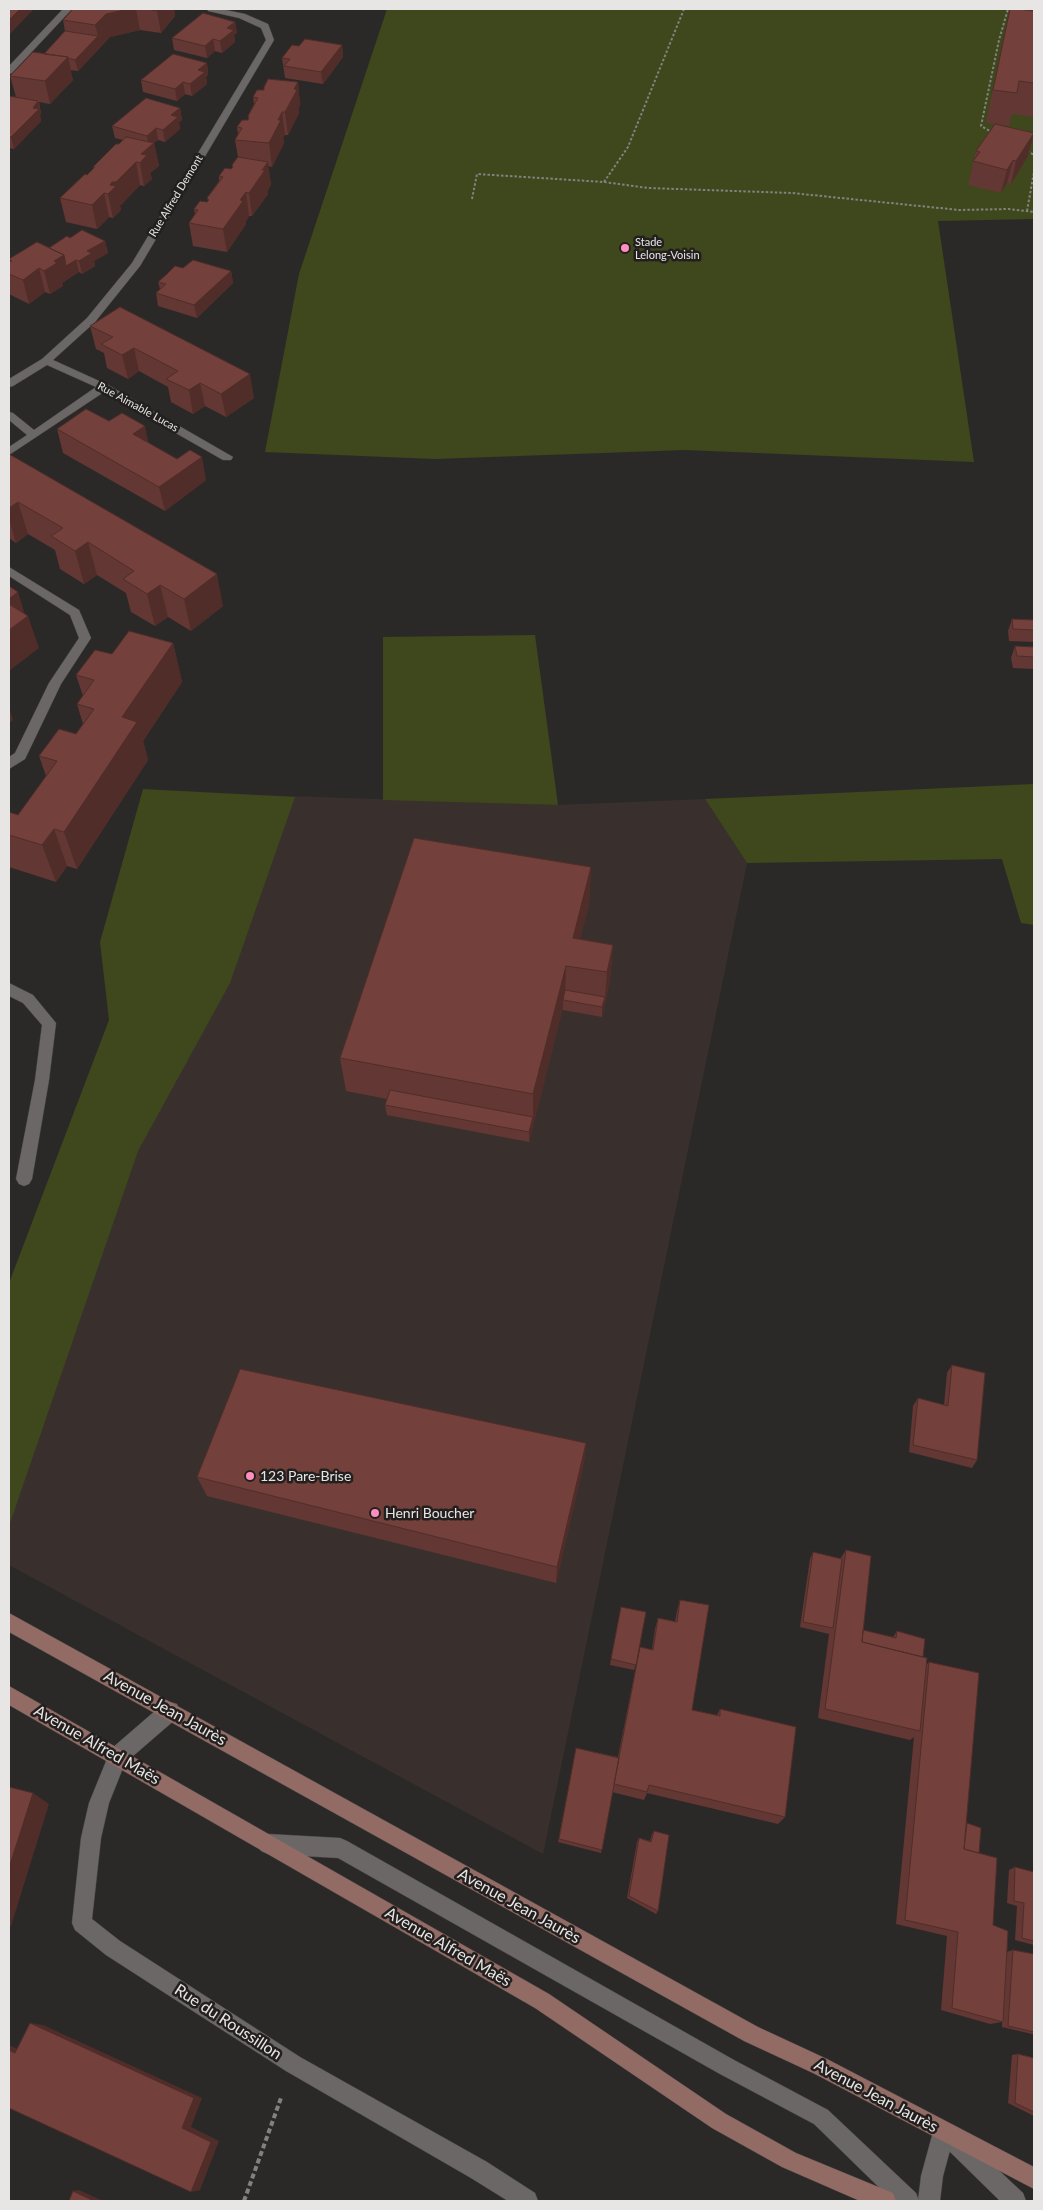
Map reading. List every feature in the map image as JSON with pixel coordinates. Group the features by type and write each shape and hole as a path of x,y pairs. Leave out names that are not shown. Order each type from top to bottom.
{"main road":[{"name":"Avenue Jean Jaurès","path":"9,1622 742,2029 820,2066 1034,2178"},
{"name":"Avenue Alfred Maës","path":"9,1694 542,2000 719,2121 789,2160 885,2201"}],"street":[{"path":"9,71 68,9"},
{"name":"Rue Alfred Demont","path":"9,384 46,361 91,320 136,264 270,40 266,26 242,16 211,9"},
{"name":"Rue Aimable Lucas","path":"46,361 104,387 227,457"},
{"path":"9,452 104,387"},
{"path":"9,415 34,435"},
{"path":"9,571 75,613 84,638 55,682 20,756 9,764"},
{"path":"9,989 28,999 48,1023 42,1080 24,1179"},
{"path":"118,1756 170,1711"},
{"name":"Rue du Roussillon","path":"118,1756 99,1803 93,1832 82,1923 113,1948 293,2064 479,2170 527,2201"},
{"path":"268,1844 340,1848 728,2067 821,2117 908,2201"},
{"path":"929,2201 932,2176 944,2132 1014,2201"}],"path":[{"path":"604,182 628,147 684,9"},
{"path":"996,134 981,126 998,40 1008,9"},
{"path":"1020,9 1034,11"},
{"path":"1027,151 1034,155"},
{"path":"1027,212 1034,172"},
{"path":"472,199 477,174 604,182 648,188 792,193 959,210 1009,209 1034,212"},
{"path":"244,2201 293,2064"}],"shaded area":[{"path":"195,793 558,805 705,799 747,863 543,1854 9,1565 9,1355"}],"green space":[{"name":"Stade Lelong-Voisin","path":"387,9 1034,9 1034,219 938,221 974,462 685,450 435,459 265,452 299,274"},
{"path":"535,635 558,805 383,800 383,637"},
{"path":"1034,784 1034,925 1021,923 1002,859 747,863 705,799"},
{"path":"143,789 295,797 230,983 138,1151 9,1526 9,1283 109,1020 100,942"}],"building":[{"path":"9,9 20,9 9,20"},
{"path":"73,9 128,9 106,14 95,25 63,20"},
{"path":"1010,9 1034,11 1034,83 1019,81 1017,93 993,90"},
{"path":"203,13 235,22 227,28 234,30 220,41 213,39 205,46 172,38"},
{"path":"65,31 98,36 75,60 68,57 44,54"},
{"path":"305,39 342,45 321,72 284,66 290,59 282,58 292,45 299,46"},
{"path":"33,52 68,57 45,81 10,76"},
{"path":"173,54 207,63 198,70 205,72 190,84 183,82 175,89 141,80"},
{"path":"268,79 298,82 294,89 297,90 285,112 282,112 278,120 281,120 269,143 235,140 242,128 237,127 242,120 248,120 248,116 258,98 253,97 257,90 264,90"},
{"path":"9,96 38,101 33,108 39,109 11,137 9,136"},
{"path":"146,98 180,108 171,115 178,117 163,130 156,128 147,136 112,126"},
{"path":"995,124 1034,133 1016,161 1013,160 1007,170 973,161 980,152 976,151"},
{"path":"126,137 154,143 141,154 147,155 140,163 136,162 116,182 112,182 110,185 116,186 108,194 104,193 92,205 60,198 85,174 87,175 116,144 119,144"},
{"path":"238,157 268,162 262,170 265,170 249,193 246,192 240,200 243,201 223,229 189,223 198,210 194,209 200,201 207,202 209,200 207,198 223,177 219,176 225,168 231,169 233,167 232,165"},
{"path":"82,230 105,241 87,251 92,253 66,266 64,255 49,248 67,236 70,238"},
{"path":"37,242 64,255 54,261 57,263 44,271 39,268 23,280 9,274 9,262 12,261 9,259"},
{"path":"193,260 231,271 194,305 156,293 166,284 158,282 175,266 183,268"},
{"path":"120,307 250,374 221,394 200,383 189,390 166,379 178,371 134,348 122,355 101,344 113,337 90,326"},
{"path":"86,409 109,421 122,413 145,426 133,434 177,459 190,450 202,457 159,487 57,429"},
{"path":"9,454 217,574 184,599 160,585 147,594 123,579 134,571 88,542 75,551 51,536 63,528 18,502 9,508"},
{"path":"9,586 18,592 9,599"},
{"path":"9,604 28,616 9,630"},
{"path":"1012,619 1034,620 1034,630 1013,629"},
{"path":"129,631 173,643 122,717 137,722 64,832 54,829 42,845 9,835 9,812 18,815 57,761 39,756 59,729 76,734 94,709 77,704 94,680 76,675 95,650 112,654"},
{"path":"1015,646 1034,647 1034,657 1017,656"},
{"path":"414,838 591,867 573,938 613,945 607,972 566,966 533,1094 340,1058"},
{"path":"565,990 605,997 602,1007 563,1000"},
{"path":"390,1090 533,1117 529,1132 385,1105"},
{"path":"952,1365 985,1373 977,1460 913,1445 918,1398 948,1406"},
{"path":"240,1369 586,1443 557,1567 197,1477"},
{"path":"846,1550 871,1556 862,1642 927,1658 920,1731 825,1709"},
{"path":"813,1552 842,1559 833,1628 803,1622"},
{"path":"680,1600 709,1605 692,1710 720,1716 720,1709 796,1727 785,1817 649,1785 647,1792 614,1784 640,1647 653,1650 658,1618 677,1622"},
{"path":"621,1607 646,1612 636,1665 611,1659"},
{"path":"863,1630 896,1638 897,1631 925,1639 923,1657 862,1642"},
{"path":"929,1662 979,1673 964,1849 997,1858 993,1925 1008,1931 1003,2022 952,2008 958,1932 905,1920"},
{"path":"576,1748 619,1758 602,1850 559,1839"},
{"path":"9,1787 33,1793 9,1868"},
{"path":"967,1823 981,1828 979,1853 964,1849"},
{"path":"654,1831 669,1835 658,1911 629,1896 639,1838 651,1842"},
{"path":"1015,1867 1034,1872 1034,1941 1022,1938 1024,1903 1014,1901"},
{"path":"1013,1950 1034,1954 1034,2032 1008,2026"},
{"path":"30,2023 194,2098 182,2128 211,2142 191,2192 9,2108 9,2050 15,2053"},
{"path":"1018,2054 1034,2058 1034,2112 1015,2103"},
{"path":"73,2191 94,2201 69,2201"}],"place":[{"name":"Stade Lelong-Voisin","path":"625,248"},
{"name":"123 Pare-Brise","path":"250,1476"},
{"name":"Henri Boucher","path":"375,1513"}]}
